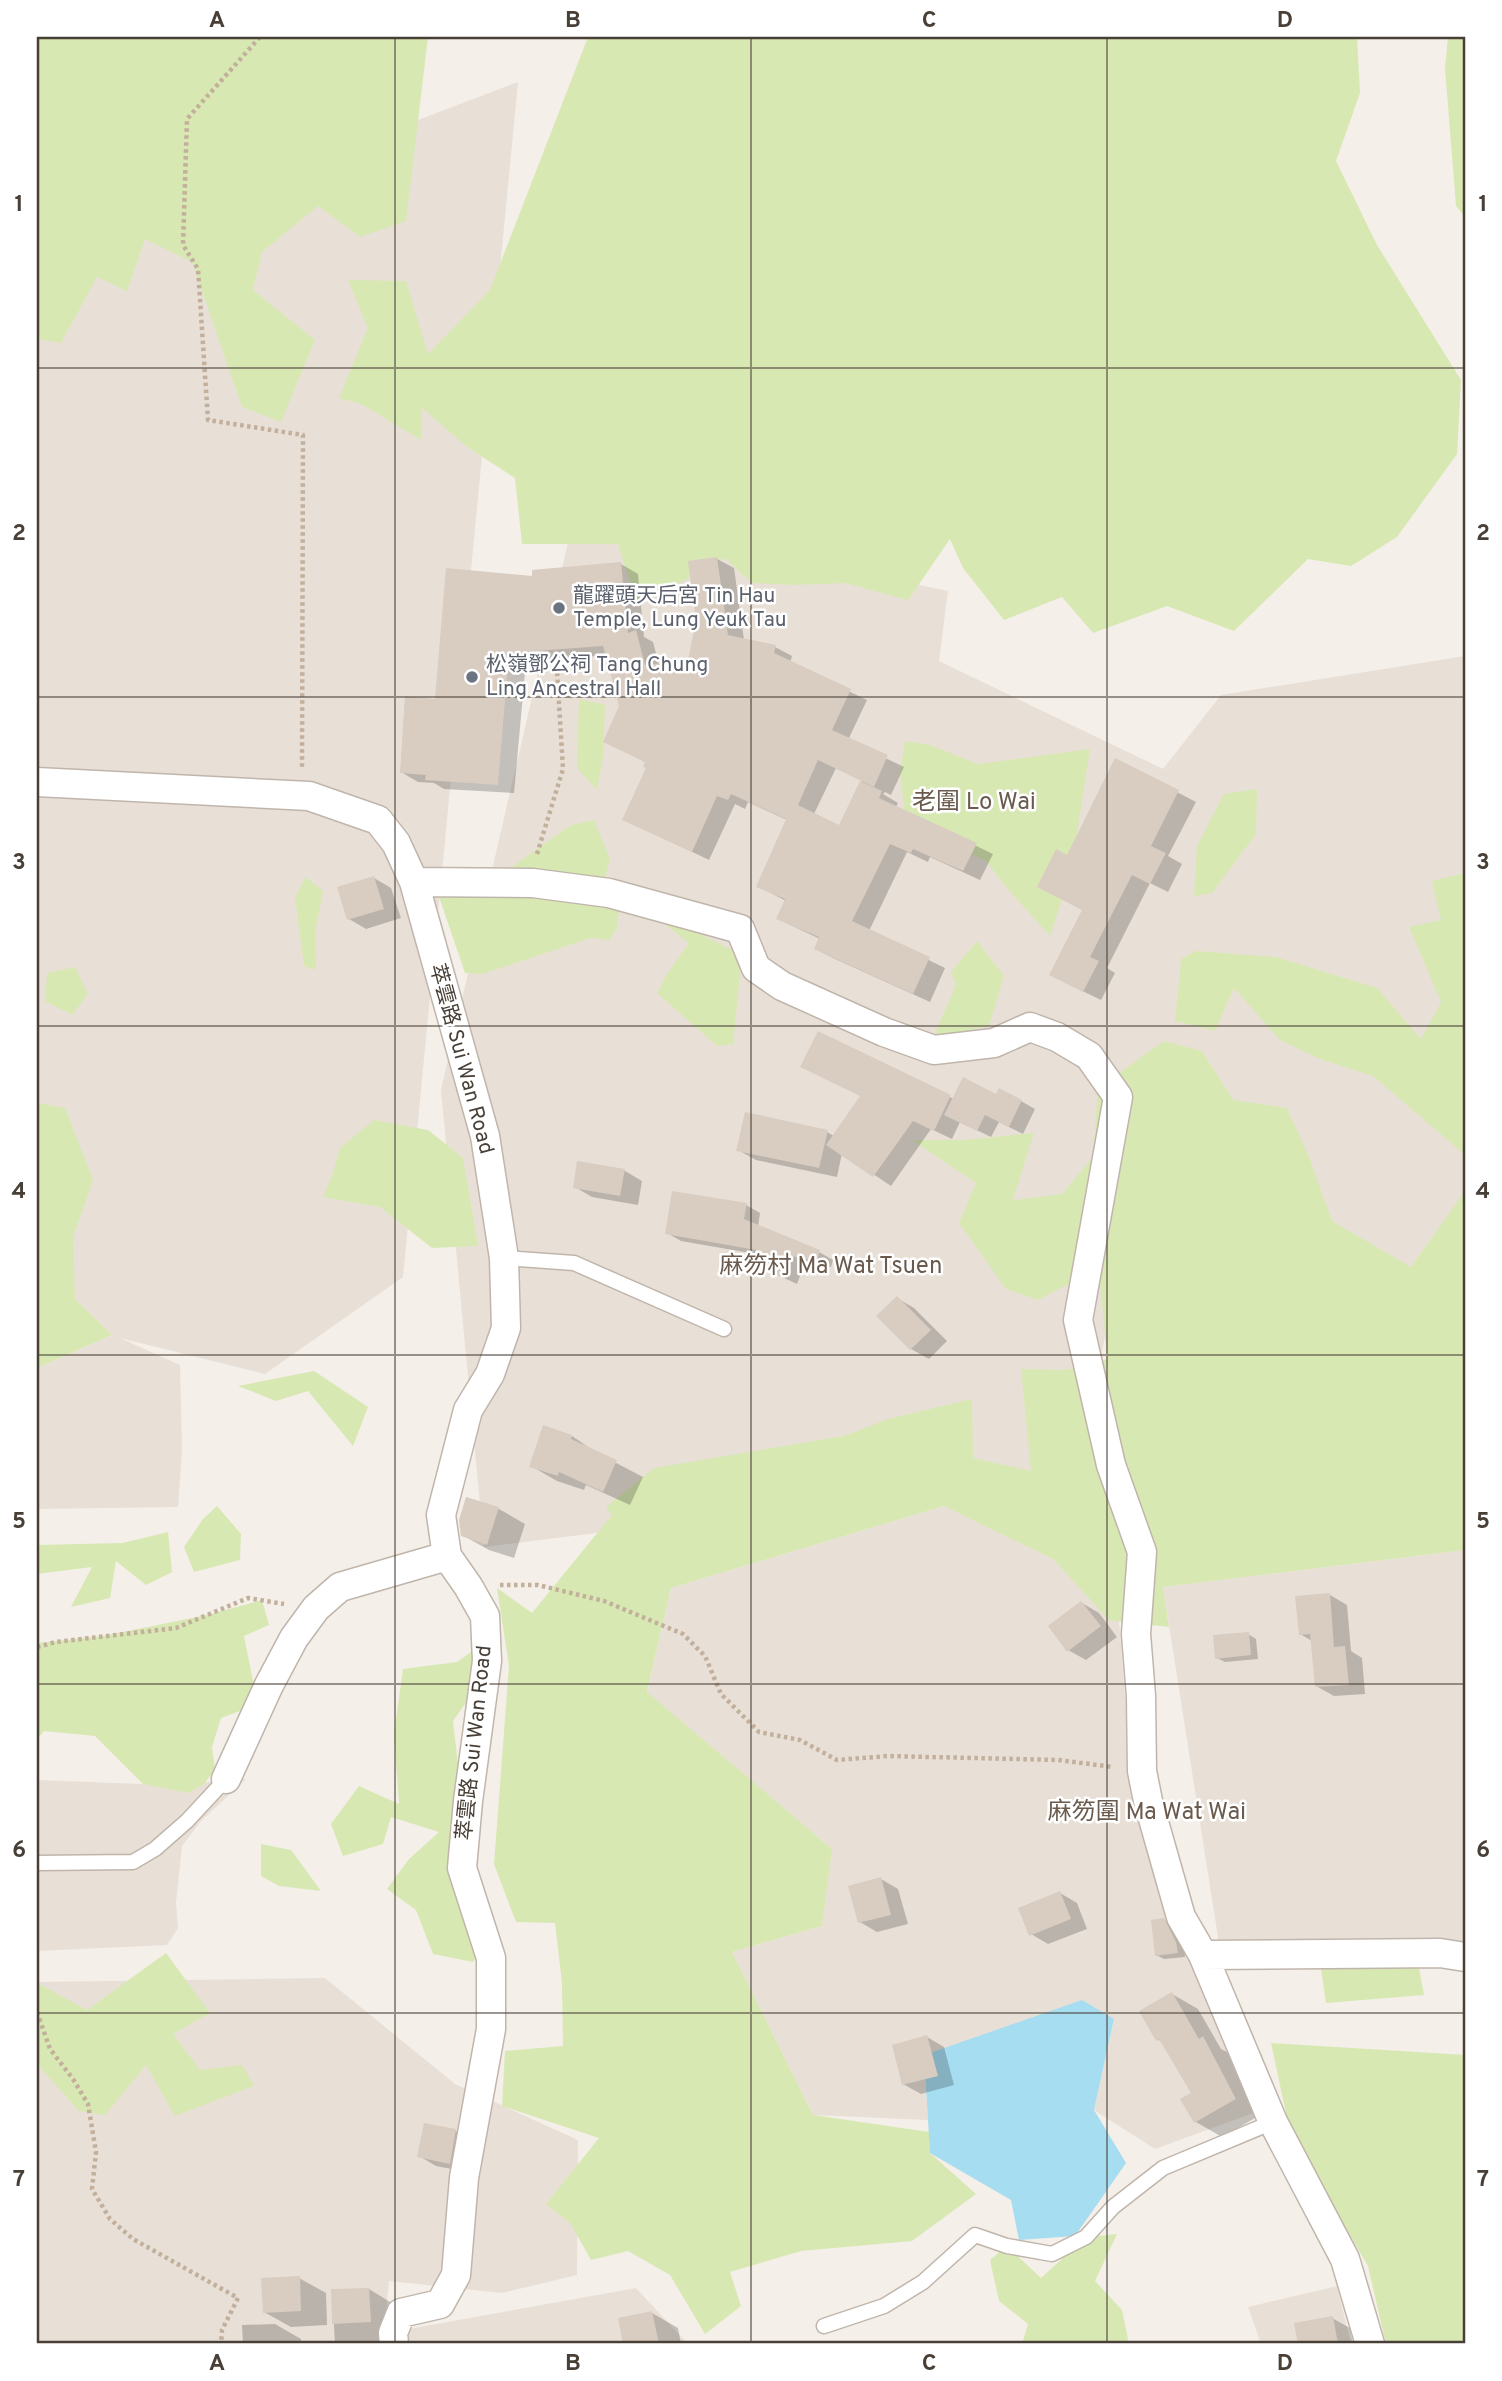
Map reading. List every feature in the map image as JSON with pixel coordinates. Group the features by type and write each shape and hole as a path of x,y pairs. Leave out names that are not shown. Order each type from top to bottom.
{"street":[{"name":"萃雲路 Sui Wan Road","path":"37,782 309,796 378,820 396,843 414,882 485,1136 504,1258 506,1328 490,1374 468,1410 441,1516 447,1556 485,1616 487,1661 462,1868 491,1958 491,2029 464,2178 456,2275 440,2304 401,2313 393,2333 394,2344"},
{"path":"414,882 533,883 609,893 740,929 756,968 782,986 884,1032 934,1049 994,1043 1030,1027 1057,1037 1089,1056 1118,1097 1079,1320 1111,1465 1142,1552 1136,1634 1142,1771 1148,1801 1181,1917 1203,1955 1273,2122 1345,2259 1370,2344"},
{"path":"226,1779 269,1685 294,1638 316,1608 340,1587 447,1556"},
{"path":"1203,1955 1440,1953 1465,1957"}],"lane":[{"path":"504,1258 574,1263 724,1329"},
{"path":"37,1863 133,1862 155,1849 187,1821 226,1779"},
{"path":"824,2326 884,2306 923,2282 975,2235 1007,2246 1052,2255 1086,2237 1113,2207 1163,2168 1273,2122"}],"path":[{"path":"260,37 187,119 183,244 198,269 208,420 303,435 302,796"},
{"path":"533,883 537,847 563,769 556,654"},
{"path":"468,1586 538,1585 604,1601 683,1634 705,1656 721,1695 759,1732 800,1740 837,1760 888,1756 1058,1760 1142,1771"},
{"path":"37,1647 56,1642 176,1628 248,1598 316,1608"},
{"path":"37,2012 50,2049 88,2104 96,2152 92,2189 110,2219 133,2239 238,2298 222,2330 220,2344"}],"shaded area":[{"path":"518,82 403,1277 265,1374 120,1338 180,1365 182,1450 178,1507 37,1509 37,1368 110,1336 37,1317 37,265"},
{"path":"575,512 948,591 939,661 1163,769 1221,695 1465,656 1465,1247 1421,1321 1156,1088 1077,1473 484,1547 441,1090"},
{"path":"944,1506 1115,1568 1134,1813 1267,2108 1155,2149 1094,2110 1114,2020 924,2055 928,2120 813,2115 732,1952 822,1926 823,1841 645,1702 671,1588"},
{"path":"1465,1550 1465,1943 1220,1950 1163,1587"},
{"path":"246,1779 201,1821 182,1846 176,1903 178,1928 167,1945 37,1951 37,1780 167,1785"},
{"path":"325,1978 455,2084 578,2140 577,2275 502,2293 389,2281 383,2344 37,2344 37,1982"},
{"path":"1337,2286 1351,2344 1261,2344 1248,2307"},
{"path":"636,2288 688,2344 406,2344 403,2330"}],"green space":[{"path":"37,37 428,37 406,221 360,237 318,206 262,252 253,290 315,340 281,422 242,407 192,262 145,239 127,291 97,277 61,343 37,339"},
{"path":"588,37 1357,37 1360,93 1336,161 1377,245 1461,380 1457,454 1397,537 1351,566 1308,559 1234,631 1167,606 1093,633 1062,597 1004,620 963,568 950,539 908,600 845,583 752,583 725,558 637,606 618,544 522,544 515,478 467,447 422,408 421,440 361,404 339,398 368,328 348,280 406,281 428,354 490,290"},
{"path":"1448,37 1465,37 1465,217 1456,206 1445,68"},
{"path":"579,699 605,705 603,757 597,790 577,768"},
{"path":"905,741 930,745 978,764 1090,749 1071,872 1050,936 986,861 906,825 900,774"},
{"path":"1257,789 1256,834 1212,893 1194,896 1197,846 1224,794"},
{"path":"594,820 610,859 599,902 620,904 617,928 609,940 591,938 482,974 465,973 437,891 509,869 571,825"},
{"path":"1465,873 1465,1155 1373,1076 1320,1059 1280,1040 1234,988 1215,1031 1175,1021 1181,959 1196,951 1276,957 1377,988 1421,1039 1441,1002 1409,927 1441,920 1432,881"},
{"path":"306,877 323,891 315,933 316,970 304,966 295,897"},
{"path":"655,917 690,929 742,955 733,1044 717,1046 657,993 689,943"},
{"path":"977,941 1004,976 989,1026 945,1035 935,1033 956,985 951,972"},
{"path":"75,967 88,994 72,1015 45,1001 47,973"},
{"path":"1164,1041 1202,1051 1233,1100 1287,1108 1309,1157 1332,1221 1411,1267 1465,1191 1465,1550 1163,1587 1169,1627 1109,1620 1053,1559 944,1506 671,1588 647,1692 832,1849 822,1926 732,1952 813,2115 929,2132 930,2153 976,2194 912,2241 801,2251 730,2272 741,2306 705,2334 670,2275 628,2251 591,2260 570,2223 546,2204 599,2138 502,2106 505,2051 563,2046 562,1983 555,1923 516,1922 494,1864 509,1666 497,1588 532,1613 612,1515 606,1507 654,1468 844,1436 888,1419 972,1399 973,1458 1031,1471 1021,1369 1066,1370 1107,1359 1099,1268 1038,1300 1006,1289 959,1223 976,1183 912,1140 965,1140 1034,1133 1013,1200 1062,1194 1093,1157 1098,1088"},
{"path":"37,1103 65,1108 93,1180 73,1237 75,1299 112,1335 37,1368"},
{"path":"374,1120 428,1130 463,1158 478,1246 432,1248 380,1207 323,1197 340,1148"},
{"path":"314,1371 368,1407 353,1446 308,1391 276,1401 238,1386"},
{"path":"217,1506 241,1534 240,1560 194,1572 184,1547 203,1519"},
{"path":"168,1532 172,1572 146,1585 116,1561 110,1598 71,1607 92,1567 37,1574 37,1545 123,1543"},
{"path":"262,1600 269,1625 244,1636 256,1696 240,1711 221,1718 212,1747 215,1769 204,1784 189,1793 143,1784 95,1736 44,1731 37,1739 37,1643 103,1636 207,1615"},
{"path":"474,1650 470,1697 453,1721 461,1792 486,1941 473,1962 433,1954 416,1910 387,1889 409,1859 439,1832 391,1817 383,1844 343,1856 331,1824 359,1786 399,1804 394,1734 403,1669 457,1662"},
{"path":"261,1844 291,1850 321,1891 279,1886 261,1876"},
{"path":"166,1953 210,2013 173,2034 200,2070 242,2065 254,2086 175,2116 146,2065 105,2115 79,2111 37,2064 37,1983 87,2010"},
{"path":"1417,1957 1424,1995 1326,2003 1320,1962"},
{"path":"1271,2043 1465,2055 1465,2344 1386,2344 1368,2266 1290,2132"},
{"path":"1117,2234 1095,2281 1122,2310 1129,2344 1022,2344 1028,2324 999,2301 990,2260 1007,2246 1041,2278 1086,2237"}],"water":[{"path":"1082,2000 1114,2019 1094,2110 1126,2163 1075,2236 1019,2240 1011,2200 930,2153 924,2055"}],"building":[{"path":"717,557 728,635 776,645 774,653 851,689 832,730 888,755 874,787 818,760 798,805 839,825 860,781 882,791 879,798 977,843 963,871 913,849 911,853 890,844 852,921 930,957 913,994 814,949 819,937 776,919 785,899 756,887 786,819 731,794 728,800 717,796 692,852 622,820 646,768 643,767 645,762 603,742 619,706 603,646 509,653 498,785 425,780 426,775 400,773 405,696 435,699 446,568 532,576 532,570 621,562 628,633 636,630 645,665 688,660 696,621 688,561"},
{"path":"1115,758 1179,790 1151,846 1166,853 1150,884 1132,875 1090,957 1099,961 1083,992 1049,975 1082,910 1037,887 1056,849 1067,855"},
{"path":"374,876 384,909 347,920 337,887"},
{"path":"818,1031 951,1095 934,1131 913,1121 873,1177 826,1145 860,1096 800,1067"},
{"path":"963,1077 996,1094 999,1088 1022,1100 1009,1127 985,1115 977,1131 944,1115"},
{"path":"745,1112 828,1130 819,1168 736,1151"},
{"path":"577,1161 625,1169 620,1196 573,1188"},
{"path":"672,1191 747,1203 744,1219 820,1250 817,1261 791,1256 782,1277 750,1264 756,1250 665,1234"},
{"path":"897,1296 931,1330 910,1350 876,1316"},
{"path":"543,1425 572,1435 571,1439 617,1460 603,1492 559,1472 558,1476 529,1467"},
{"path":"466,1497 499,1507 487,1545 461,1536 459,1520"},
{"path":"1330,1593 1334,1647 1345,1646 1349,1685 1315,1687 1310,1634 1299,1635 1295,1596"},
{"path":"1081,1601 1101,1626 1067,1652 1048,1626"},
{"path":"1249,1632 1251,1655 1215,1659 1213,1635"},
{"path":"881,1877 891,1915 858,1923 848,1886"},
{"path":"1060,1891 1071,1919 1029,1936 1018,1908"},
{"path":"1164,1918 1176,1942 1178,1953 1155,1956 1151,1920"},
{"path":"1172,1992 1199,2039 1203,2036 1236,2099 1194,2123 1180,2099 1191,2093 1139,2011"},
{"path":"927,2035 938,2076 902,2085 892,2045"},
{"path":"424,2123 456,2129 450,2164 417,2157"},
{"path":"300,2276 301,2311 263,2313 261,2278"},
{"path":"369,2288 371,2322 332,2324 331,2289"},
{"path":"652,2311 659,2344 623,2344 618,2318"},
{"path":"1333,2316 1338,2344 1298,2344 1294,2323"}],"place":[{"name":"龍躍頭天后宮 Tin Hau Temple, Lung Yeuk Tau","path":"559,608"},
{"name":"松嶺鄧公祠 Tang Chung Ling Ancestral Hall","path":"472,677"}],"district":[{"name":"老圍 Lo Wai","path":"974,803"},
{"name":"麻笏村 Ma Wat Tsuen","path":"831,1267"},
{"name":"麻笏圍 Ma Wat Wai","path":"1147,1813"}]}
